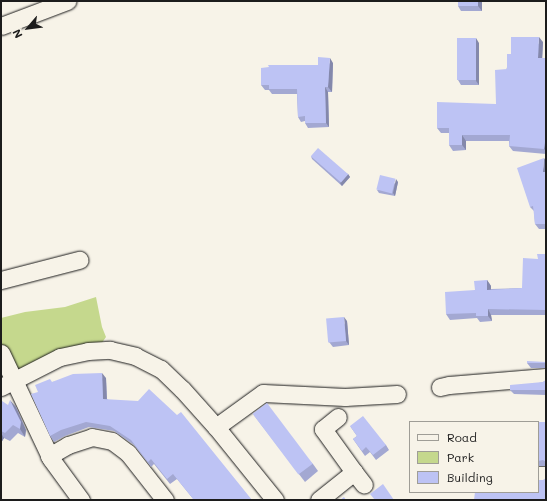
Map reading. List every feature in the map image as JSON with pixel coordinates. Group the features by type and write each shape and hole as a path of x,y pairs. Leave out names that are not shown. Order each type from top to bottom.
{"street":[{"path":"1,26 67,1"},
{"path":"1,280 79,260"},
{"path":"7,383 60,356 88,351 110,350 136,356 161,369 182,389 216,427 275,500"},
{"path":"1,353 7,383 49,456 80,500"},
{"path":"440,387 456,384 546,377"},
{"path":"216,427 263,393 345,397 397,394"},
{"path":"319,500 359,478 323,429 338,417"},
{"path":"49,456 68,445 92,437 112,440 128,453 165,500"}],"green space":[{"path":"96,297 102,327 106,337 99,347 13,378 1,350 1,318 25,312 65,307"}],"building":[{"path":"458,1 478,1 478,6 458,6"},
{"path":"511,37 539,37 538,58 546,58 546,143 545,142 544,149 509,146 510,135 462,135 462,145 449,145 449,128 437,128 437,102 496,104 495,70 507,69 507,54 511,54"},
{"path":"457,38 476,38 476,80 457,80"},
{"path":"318,57 330,58 328,87 325,87 326,123 305,123 305,116 298,117 297,89 269,89 269,85 261,85 261,68 269,67 268,65 318,65"},
{"path":"318,148 348,174 341,183 311,156"},
{"path":"544,158 543,172 546,172 546,224 535,224 533,206 530,207 517,168"},
{"path":"380,175 396,179 392,193 376,190"},
{"path":"537,254 546,254 546,310 488,309 488,316 476,316 476,313 446,314 445,292 475,290 474,281 487,280 487,290 522,288 523,258 538,259"},
{"path":"344,317 346,341 328,342 326,319"},
{"path":"527,361 546,362 546,363 527,363"},
{"path":"102,373 103,399 138,401 149,389 177,415 181,412 252,500 194,500 173,474 167,479 151,459 148,462 131,440 110,426 86,422 61,430 50,436 31,394 38,392 35,385 50,379 52,382 73,374"},
{"path":"546,380 546,390 510,390 510,385 543,382"},
{"path":"10,400 21,422 20,429 13,425 5,433 1,431 1,406 2,401 8,405"},
{"path":"267,403 313,464 298,475 253,414"},
{"path":"363,416 386,445 373,455 366,447 362,451 353,439 357,436 350,426"},
{"path":"539,422 546,422 546,462 543,460 539,461"},
{"path":"546,478 546,500 474,500 475,493 539,493 539,480"},
{"path":"383,484 394,500 375,500 370,494"}]}
